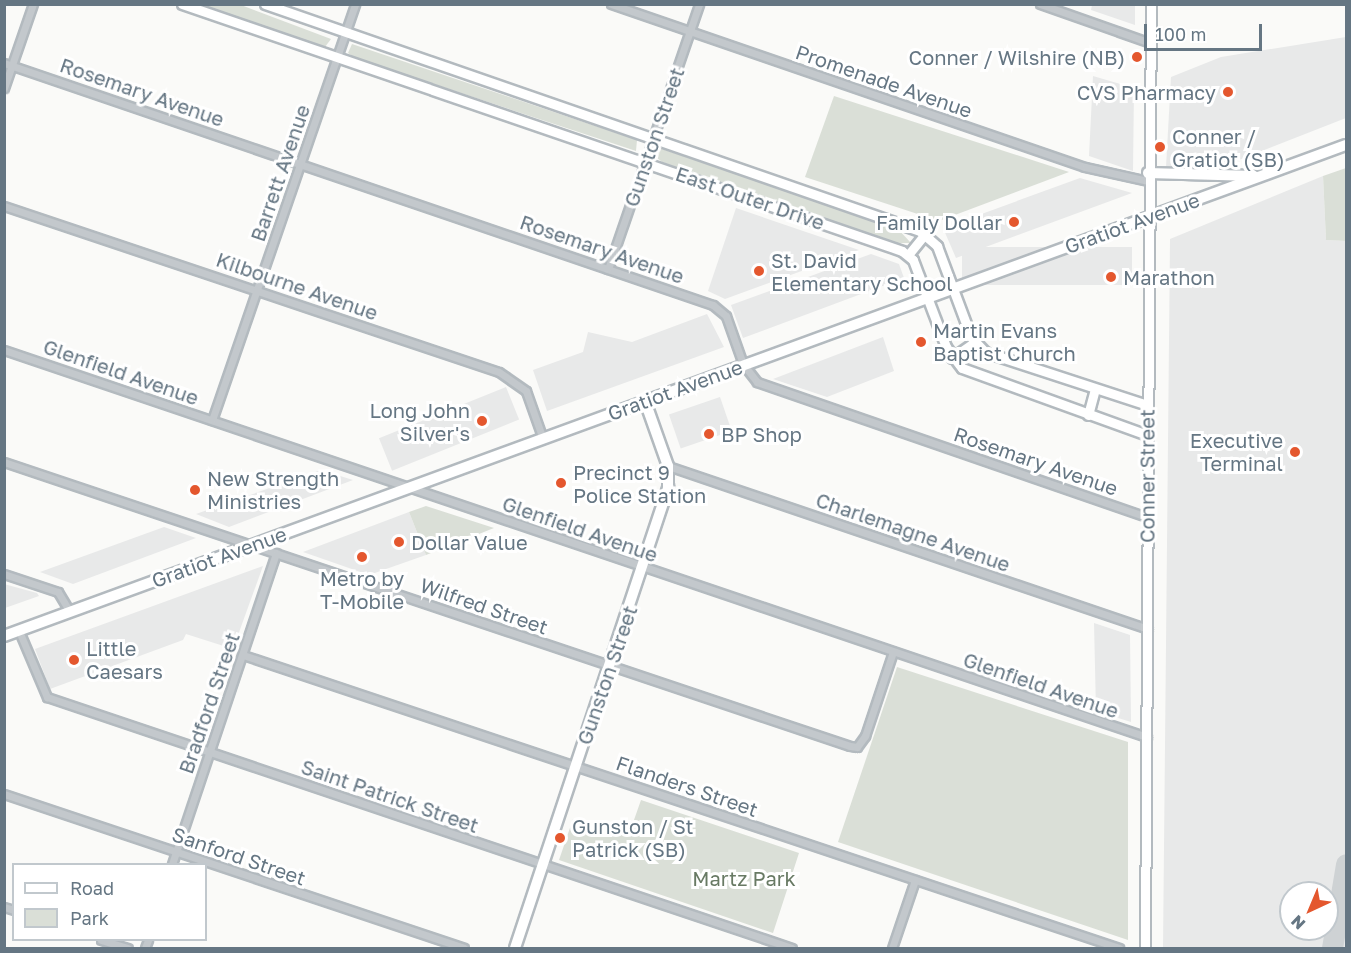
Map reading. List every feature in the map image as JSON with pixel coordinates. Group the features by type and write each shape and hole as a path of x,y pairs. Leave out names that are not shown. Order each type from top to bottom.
{"main road":[{"name":"Gratiot Avenue","path":"4,636 1347,145"},
{"path":"1148,177 1263,175"},
{"name":"Gunston Street","path":"515,948 668,487 669,466 645,401"}],"street":[{"path":"4,88 8,64 33,4"},
{"name":"East Outer Drive","path":"182,4 646,162 908,255"},
{"name":"East Outer Drive","path":"265,4 925,234"},
{"name":"Barrett Avenue","path":"212,420 355,4"},
{"name":"Promenade Avenue","path":"611,4 1085,167 1148,177"},
{"name":"Gunston Street","path":"608,269 699,4"},
{"path":"1040,4 1150,43"},
{"name":"Conner Street","path":"1145,948 1148,177 1151,4"},
{"name":"Rosemary Avenue","path":"8,64 717,306 743,364 756,382 1146,517"},
{"name":"Kilbourne Avenue","path":"4,206 513,378 526,391 543,438"},
{"path":"1147,405 995,357 975,342 937,246 925,234 908,255 928,297 952,358 976,377 1147,435"},
{"path":"952,358 975,342"},
{"name":"Glenfield Avenue","path":"4,350 411,487 642,568 1147,737"},
{"path":"1088,415 1095,389"},
{"name":"Wilfred Street","path":"4,462 857,747 893,652"},
{"name":"Charlemagne Avenue","path":"669,466 1148,629"},
{"name":"Bradford Street","path":"172,863 276,553"},
{"path":"4,574 58,592 70,612"},
{"name":"Saint Patrick Street","path":"19,631 47,698 792,948"},
{"name":"Flanders Street","path":"243,655 1119,948"},
{"name":"Sanford Street","path":"4,794 464,948"},
{"path":"892,948 915,880"},
{"path":"107,941 128,948"}],"shaded area":[{"path":"1092,5 1135,5 1135,25 1091,10"},
{"path":"1346,37 1346,118 1216,169 1166,167 1171,77 1221,57"},
{"path":"1093,76 1134,88 1133,171 1089,156"},
{"path":"1323,176 1326,240 1346,241 1346,948 1163,948 1170,239"},
{"path":"1080,178 1132,193 956,258 943,228"},
{"name":"St. David Elementary School","path":"736,208 859,250 725,299 708,291"},
{"path":"962,247 1132,247 1132,285 962,285"},
{"path":"871,254 899,264 904,278 743,338 731,305"},
{"path":"707,314 724,347 547,411 533,370 583,352 588,332 632,342"},
{"path":"883,337 894,371 827,397 773,379"},
{"path":"506,387 519,419 392,471 379,438"},
{"path":"720,397 732,431 681,449 669,415"},
{"path":"321,470 353,480 229,527 196,514"},
{"path":"409,512 426,555 369,575 303,552"},
{"path":"164,527 196,538 73,584 40,572"},
{"path":"263,566 233,649 186,634 183,640 50,689 35,649"},
{"path":"4,584 37,593 39,596 5,608"},
{"path":"1094,623 1130,635 1131,722 1096,711"}],"green space":[{"path":"201,5 241,5 331,39 325,47"},
{"path":"352,44 637,140 636,151 355,58 348,53"},
{"path":"834,96 1069,172 939,221 805,177"},
{"path":"659,148 898,229 911,243 897,243 662,162 656,157"},
{"path":"1346,168 1346,241 1326,240 1323,176"},
{"path":"426,506 494,528 426,555 409,512"},
{"path":"897,667 1128,742 1128,940 838,842"},
{"name":"Martz Park","path":"641,800 799,853 773,933 559,860 573,819 628,837"}],"taxiway":[{"path":"1332,948 1346,864"}],"place":[{"name":"Conner / Wilshire (NB)","path":"1137,57"},
{"name":"CVS Pharmacy","path":"1228,92"},
{"name":"Conner / Gratiot (SB)","path":"1160,147"},
{"name":"Family Dollar","path":"1014,222"},
{"name":"St. David Elementary School","path":"759,271"},
{"name":"Marathon","path":"1111,277"},
{"name":"Martin Evans Baptist Church","path":"921,342"},
{"name":"Long John Silver's","path":"482,421"},
{"name":"BP Shop","path":"709,434"},
{"name":"Executive Terminal","path":"1295,452"},
{"name":"Precinct 9 Police Station","path":"561,483"},
{"name":"New Strength Ministries","path":"195,490"},
{"name":"Dollar Value","path":"399,542"},
{"name":"Metro by T-Mobile","path":"362,557"},
{"name":"Little Caesars","path":"74,660"},
{"name":"Gunston / St Patrick (SB)","path":"560,838"}]}
